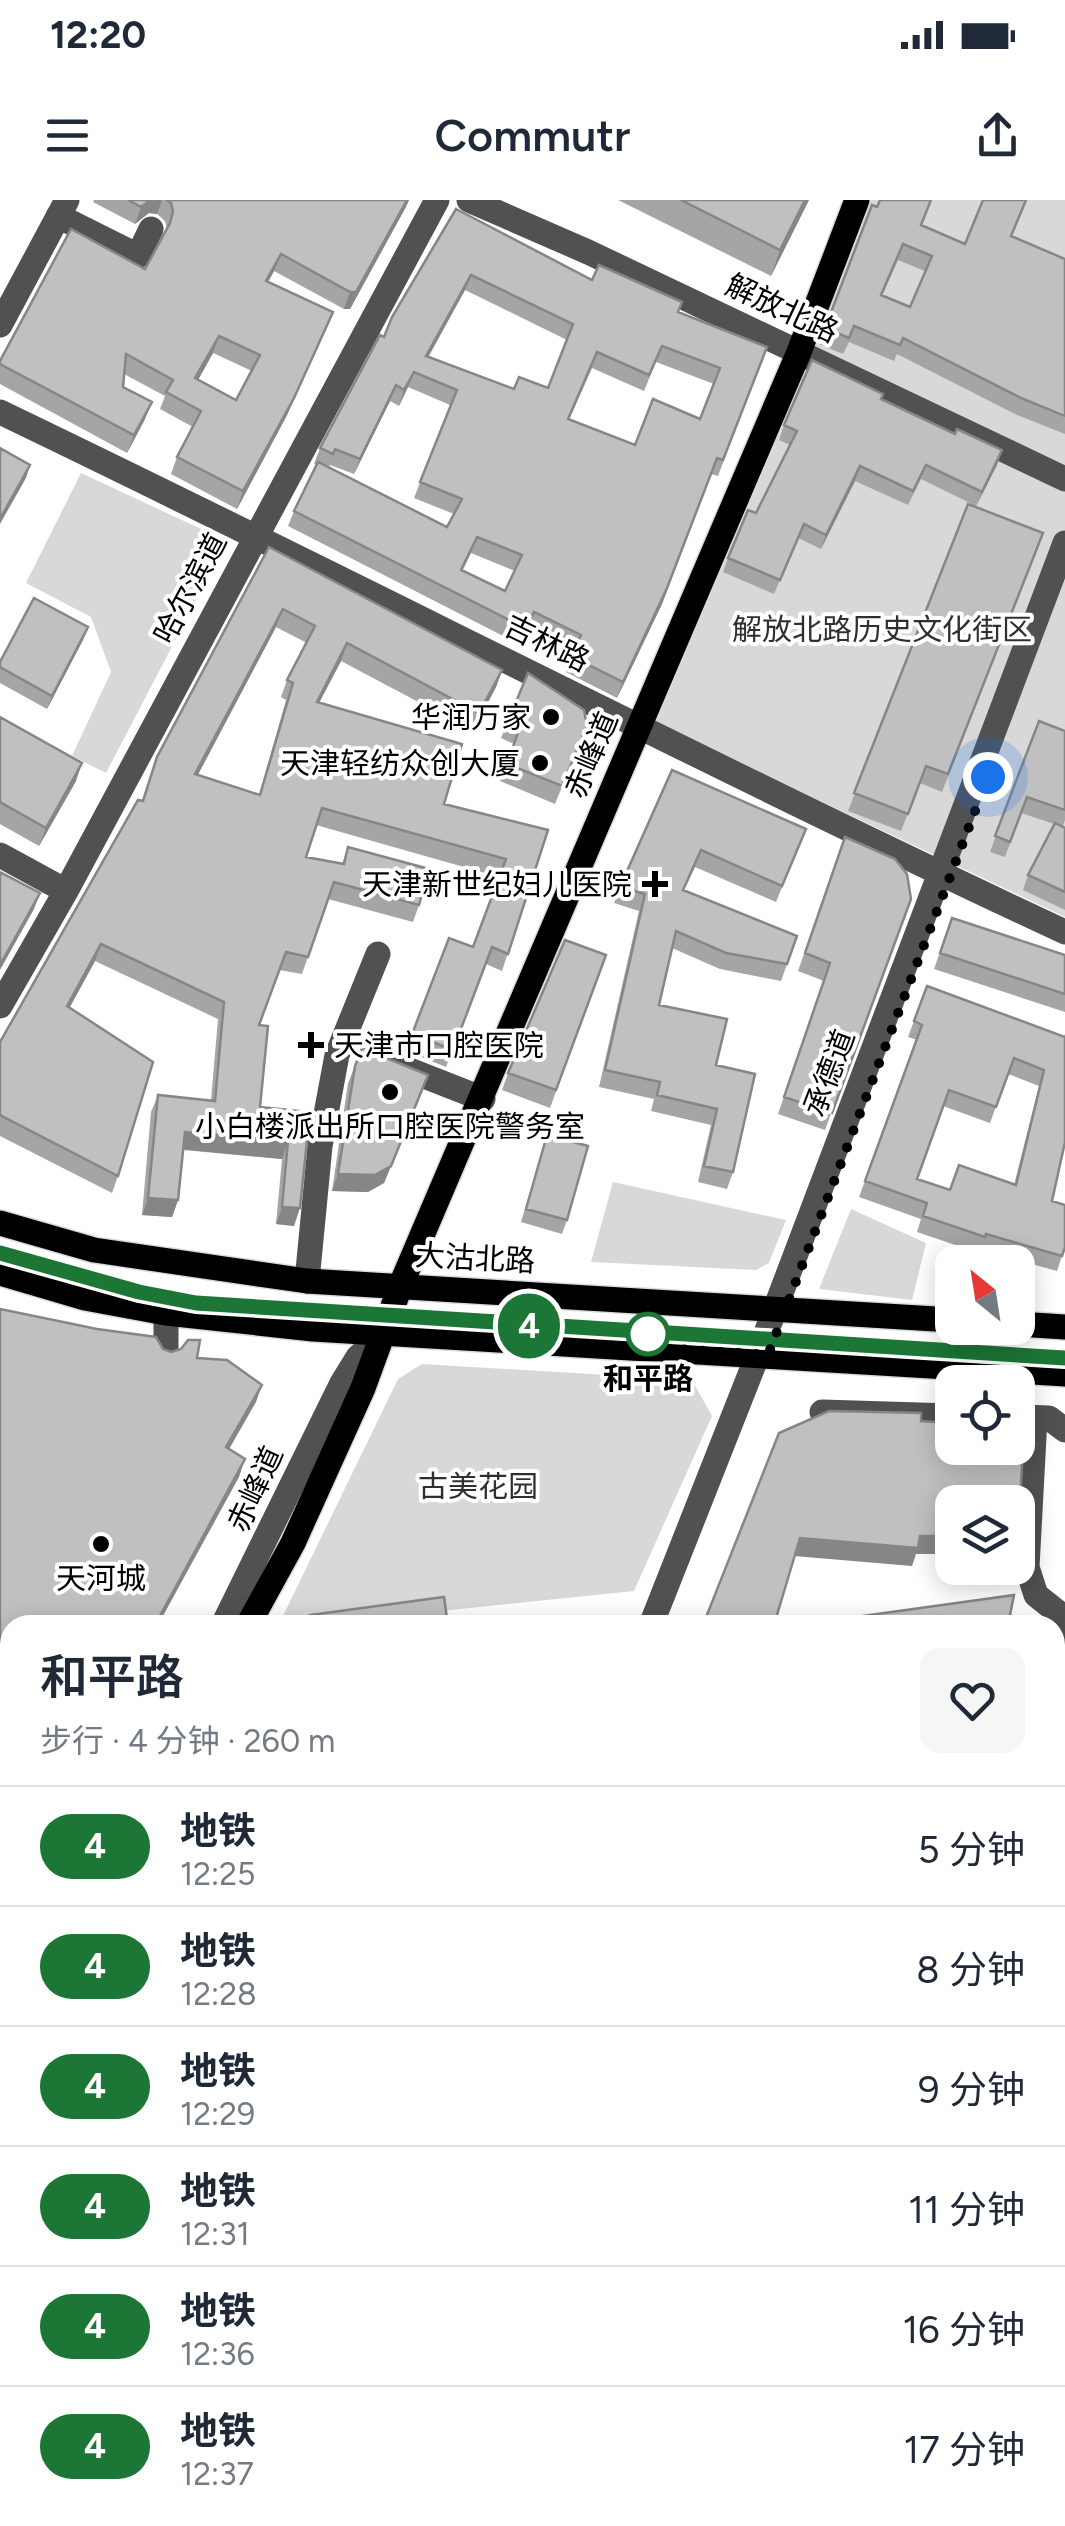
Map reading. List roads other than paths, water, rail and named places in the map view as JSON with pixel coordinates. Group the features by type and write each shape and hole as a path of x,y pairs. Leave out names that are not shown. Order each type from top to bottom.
{"main road":[{"name":"赤峰道","path":"253,1615 293,1543 384,1335 400,1287 799,352 858,200"},
{"name":"大沽北路","path":"0,1223 94,1250 307,1281 935,1319"},
{"path":"0,1273 85,1298 166,1313 384,1335 1065,1374"},
{"path":"1035,1325 1065,1327"}],"street":[{"name":"哈尔滨道","path":"0,1006 66,891 437,200"},
{"name":"解放北路","path":"470,200 1065,478"},
{"path":"0,325 63,208 138,256 151,229"},
{"name":"吉林路","path":"0,412 944,877 1065,932"},
{"name":"承德道","path":"665,1615 944,877 1065,543"},
{"name":"承德道","path":"944,877 1065,574"},
{"path":"0,855 66,891"},
{"path":"359,1050 378,954"},
{"path":"307,1281 320,1146 337,1055 359,1050 482,1099"},
{"path":"166,1313 166,1352"},
{"name":"赤峰道","path":"228,1615 342,1383 358,1357 384,1335"},
{"name":"承德道","path":"655,1615 763,1355"},
{"path":"822,1412 935,1415"},
{"path":"1035,1418 1049,1418 1065,1430"},
{"path":"1026,1465 1027,1567 1036,1595 1061,1615"}],"metro line":[{"name":"4","path":"0,1253 139,1292 196,1303 1065,1358"}],"place":[{"name":"华润万家","path":"551,717"},
{"name":"天津轻纺众创大厦","path":"540,763"},
{"name":"天津新世纪妇儿医院","path":"655,884"},
{"name":"天津市口腔医院","path":"311,1045"},
{"name":"小白楼派出所口腔医院警务室","path":"390,1092"},
{"name":"和平路","path":"648,1334"},
{"name":"天河城","path":"101,1544"}],"park label":[{"name":"解放北路历史文化街区","path":"882,629"},
{"name":"古美花园","path":"478,1486"}]}
